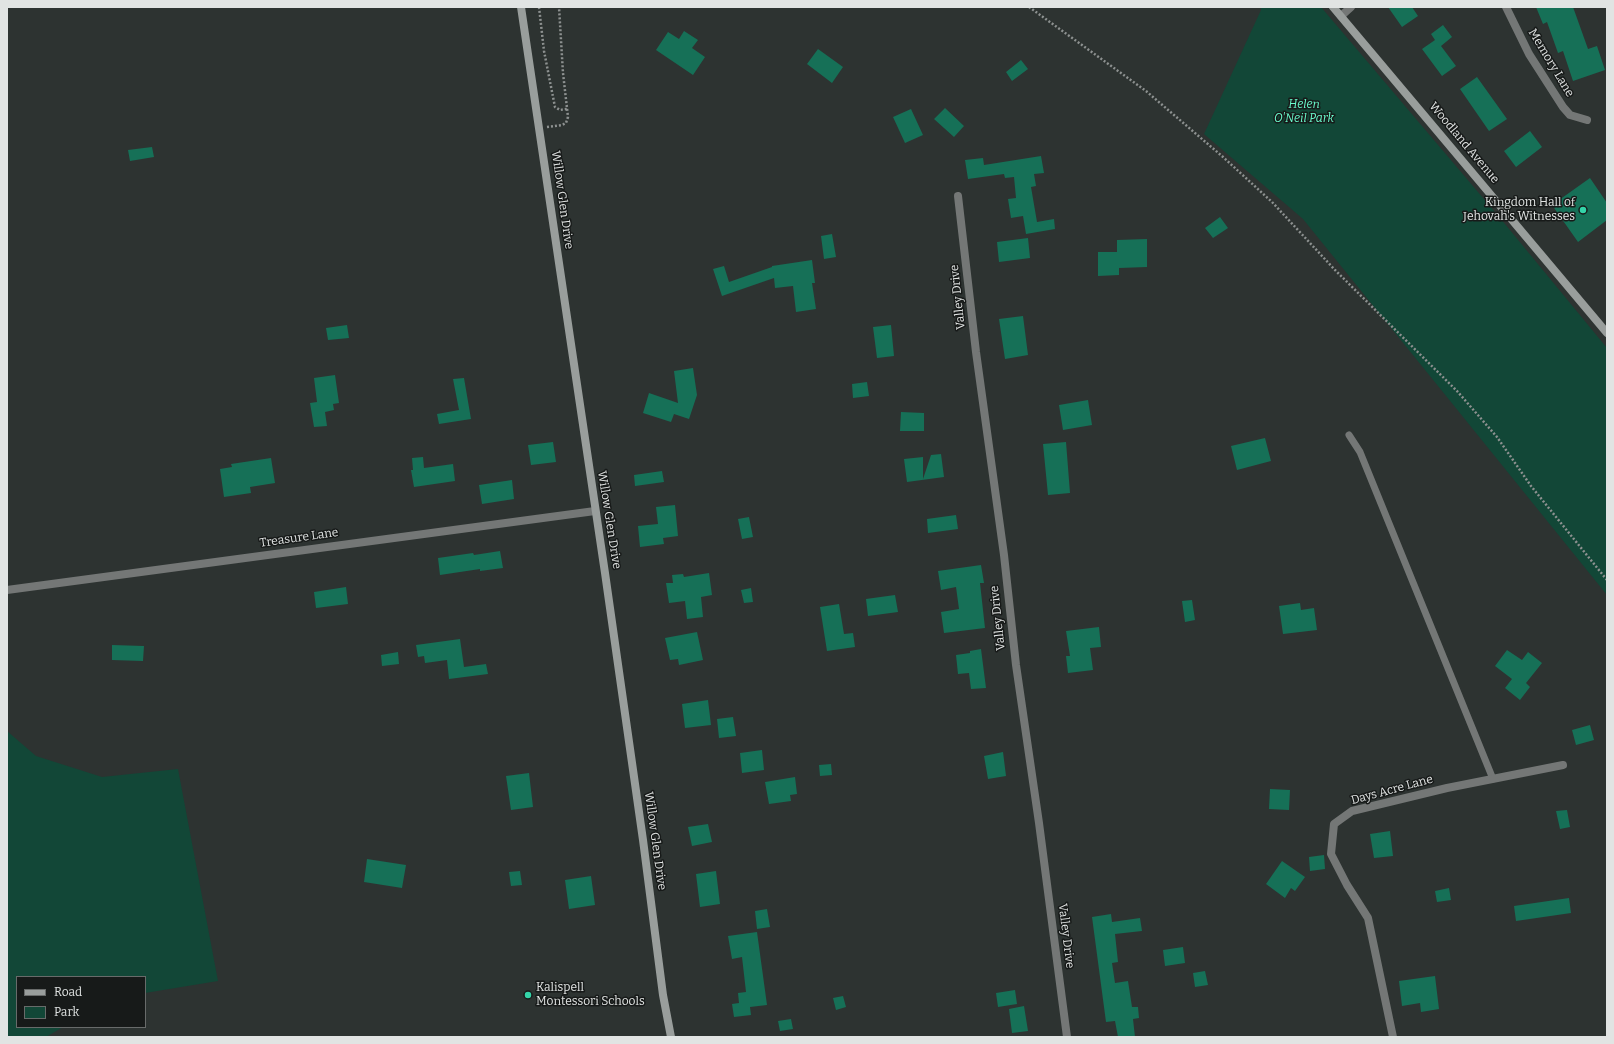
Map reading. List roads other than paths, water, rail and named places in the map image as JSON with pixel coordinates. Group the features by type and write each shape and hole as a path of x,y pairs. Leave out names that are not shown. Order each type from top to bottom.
{"main road":[{"name":"Willow Glen Drive","path":"521,7 671,1037"},
{"name":"Woodland Avenue","path":"1333,7 1607,333"}],"street":[{"path":"1341,16 1351,7"},
{"name":"Memory Lane","path":"1506,7 1529,54 1563,107 1570,115 1587,120"},
{"name":"Valley Drive","path":"958,196 976,352 1004,555 1016,665 1067,1037"},
{"name":"Treasure Lane","path":"7,590 595,511"},
{"name":"Days Acre Lane","path":"1393,1037 1368,918 1347,885 1331,854 1334,824 1352,811 1447,788 1563,766"}],"lane":[{"path":"1349,435 1360,452 1493,779"}],"place":[{"name":"Kingdom Hall of Jehovah's Witnesses","path":"1583,210"},
{"name":"Kalispell Montessori Schools","path":"528,995"}],"park label":[{"name":"Helen O'Neil Park","path":"1304,112"}]}
